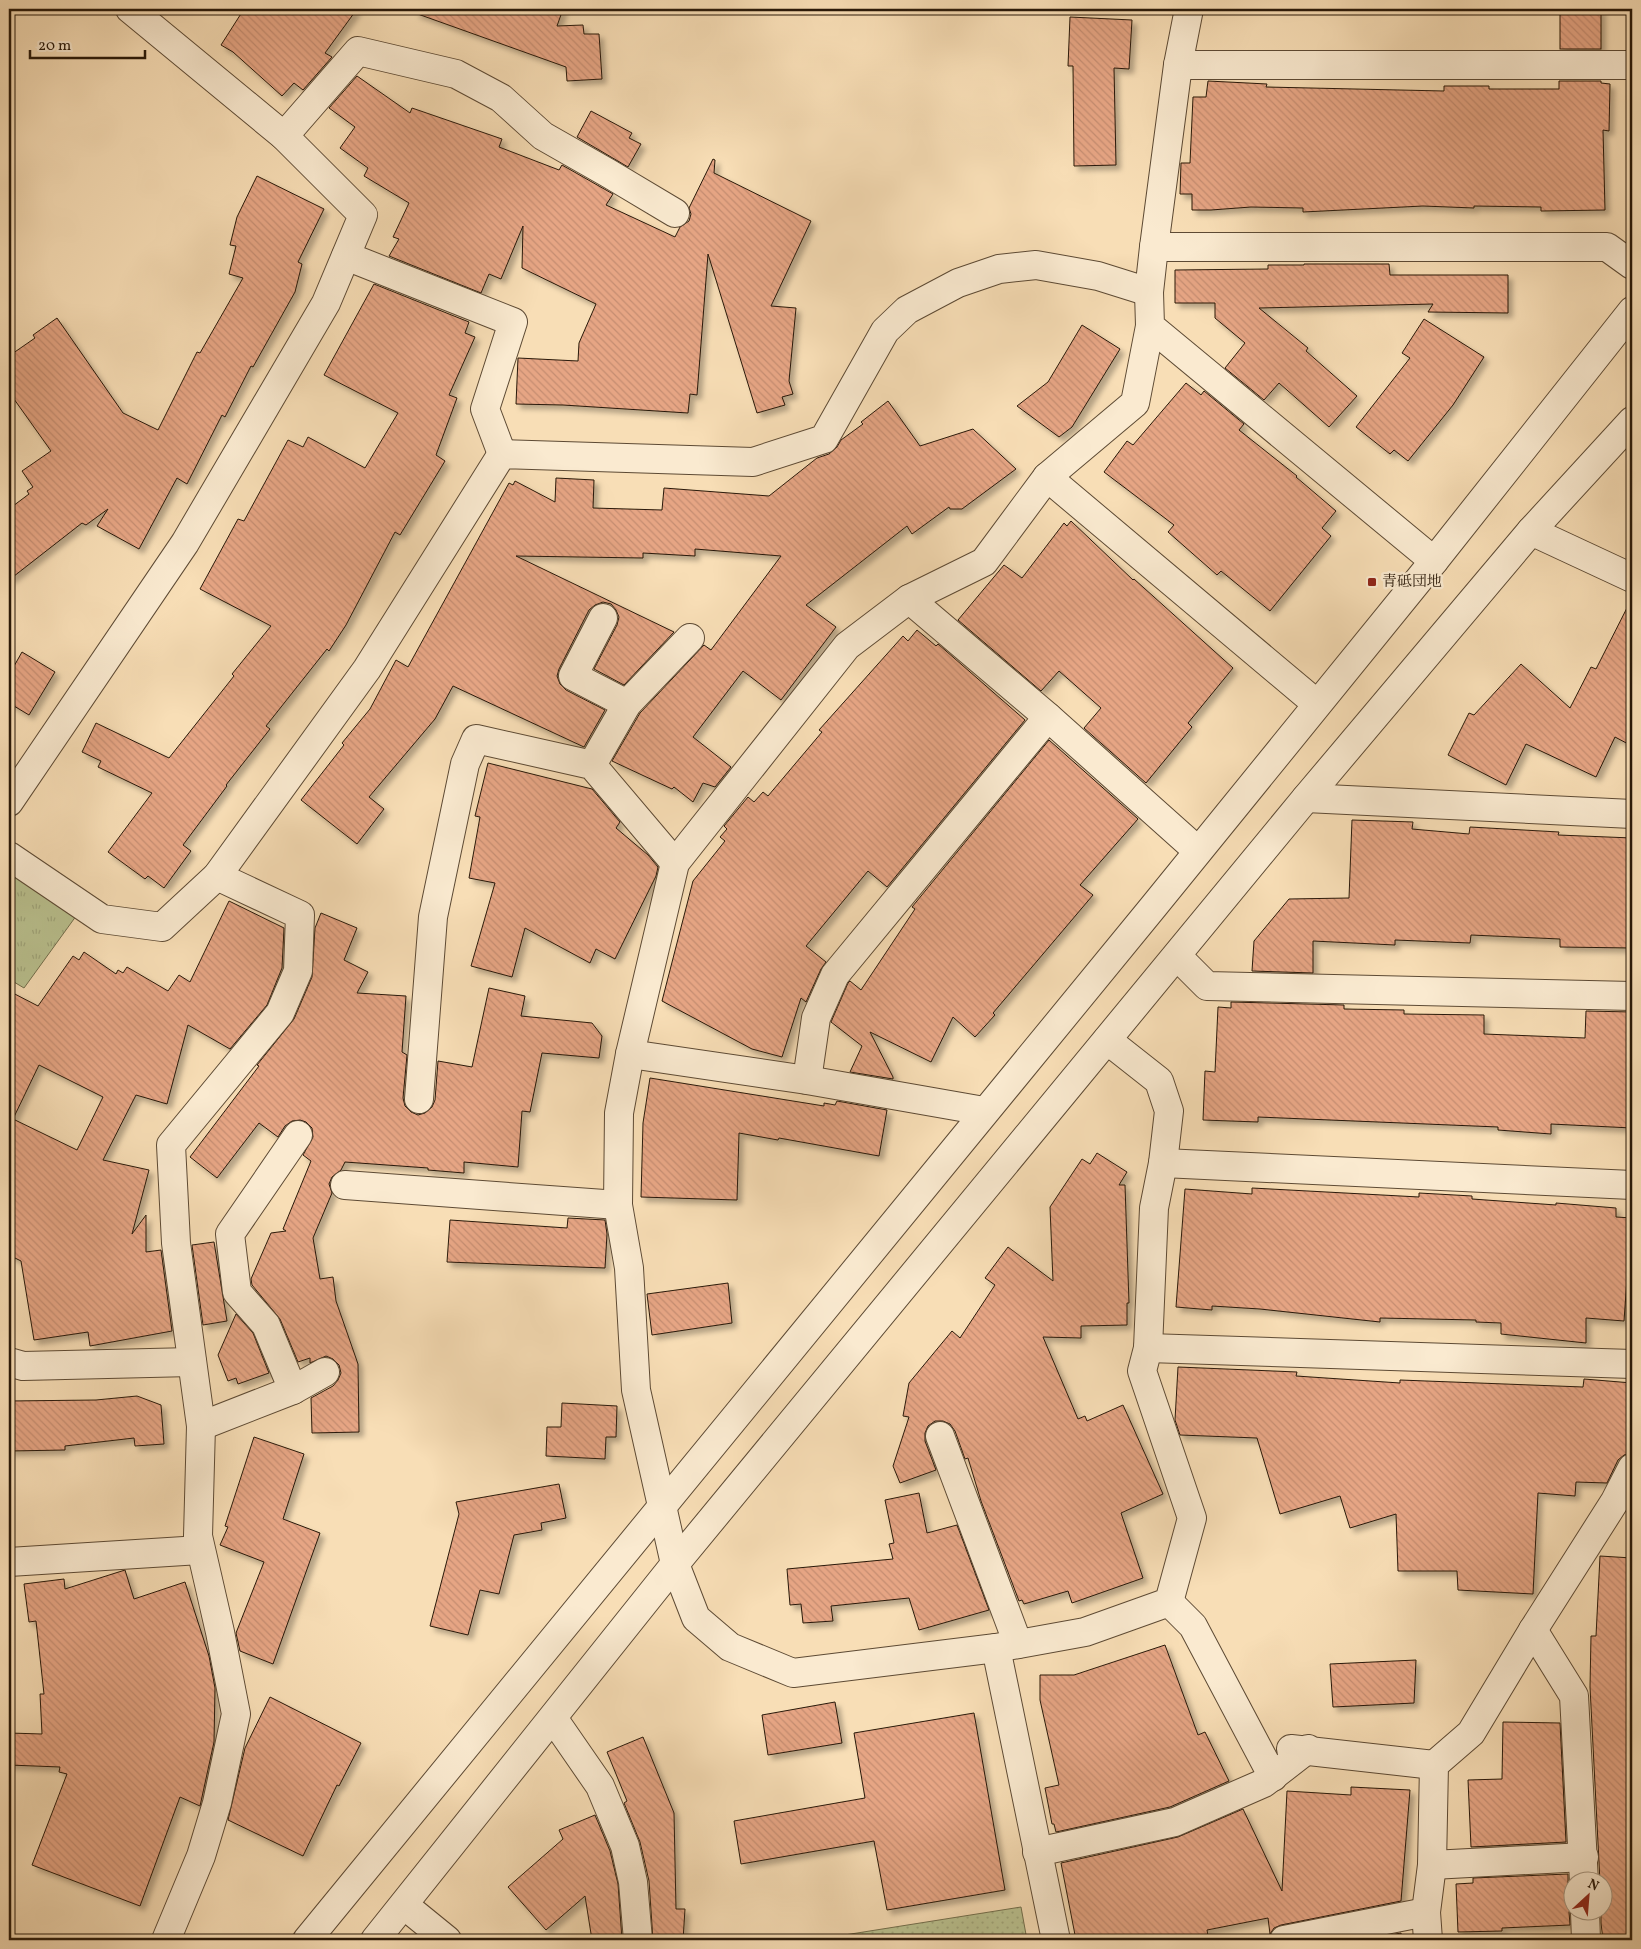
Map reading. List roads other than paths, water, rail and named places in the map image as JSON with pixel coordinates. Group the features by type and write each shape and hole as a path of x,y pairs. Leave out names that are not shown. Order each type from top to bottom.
{"street":[{"path":"9,802 185,543 326,303 363,215 284,136 130,9"},
{"path":"1169,1602 1085,1632 1007,1646 792,1672 730,1647 696,1618 675,1564 636,1390 629,1268 618,1205 619,1113 630,1054 675,863 847,646 909,599 984,562 1048,477 1135,403 1150,326 1149,292 1154,247 1178,65 1189,9"},
{"path":"284,136 358,51 456,74 501,98 543,136 675,213"},
{"path":"1178,65 1632,66"},
{"path":"1154,247 1607,247 1632,265"},
{"path":"346,256 512,322 485,409 502,454"},
{"path":"502,454 753,462 824,438 885,332 907,310 958,283 999,269 1036,265 1098,276 1149,292"},
{"path":"307,1940 1434,561 1632,311"},
{"path":"1150,326 1434,561"},
{"path":"375,1940 675,1564 1306,798 1531,531 1632,421"},
{"path":"9,856 102,919 162,927 217,876 368,669 502,454"},
{"path":"1048,477 1317,704"},
{"path":"1531,531 1632,578"},
{"path":"909,599 1048,717 1198,851"},
{"path":"603,618 573,676 627,704"},
{"path":"592,766 627,704 690,638"},
{"path":"806,1080 816,1018 835,975 1048,717"},
{"path":"419,1100 433,916 465,764 476,740 592,766 675,863"},
{"path":"1306,798 1632,814"},
{"path":"166,1940 201,1856 217,1803 236,1714 198,1536 201,1426 176,1243 171,1145 280,1013 298,971 300,915 217,876"},
{"path":"1177,956 1207,986 1632,996"},
{"path":"1108,1040 1159,1081 1169,1111 1164,1163 1154,1208 1148,1348 1142,1371 1192,1518 1169,1602"},
{"path":"630,1054 806,1080 984,1111"},
{"path":"293,1390 266,1325 237,1292 230,1234 298,1135"},
{"path":"1164,1163 1632,1185"},
{"path":"345,1185 618,1205"},
{"path":"1148,1348 1632,1364"},
{"path":"9,1362 22,1366 192,1362"},
{"path":"201,1426 293,1390 325,1372"},
{"path":"940,1436 1007,1646 1037,1852 1056,1940"},
{"path":"1428,1940 1426,1912 1432,1865 1434,1765 1471,1733 1533,1630 1615,1501 1632,1468"},
{"path":"9,1562 200,1550"},
{"path":"1169,1602 1193,1626 1272,1776"},
{"path":"1432,1865 1584,1869 1574,1696 1533,1630"},
{"path":"553,1718 600,1786 626,1846 633,1882 638,1940"},
{"path":"1256,1747 1308,1749 1434,1765"},
{"path":"1037,1852 1175,1822 1264,1783 1308,1749"},
{"path":"404,1905 447,1940"},
{"path":"1284,1940 1426,1912"},
{"path":"1585,1922 1586,1940"}],"place":[{"name":"青砥団地","path":"1372,582"}]}
